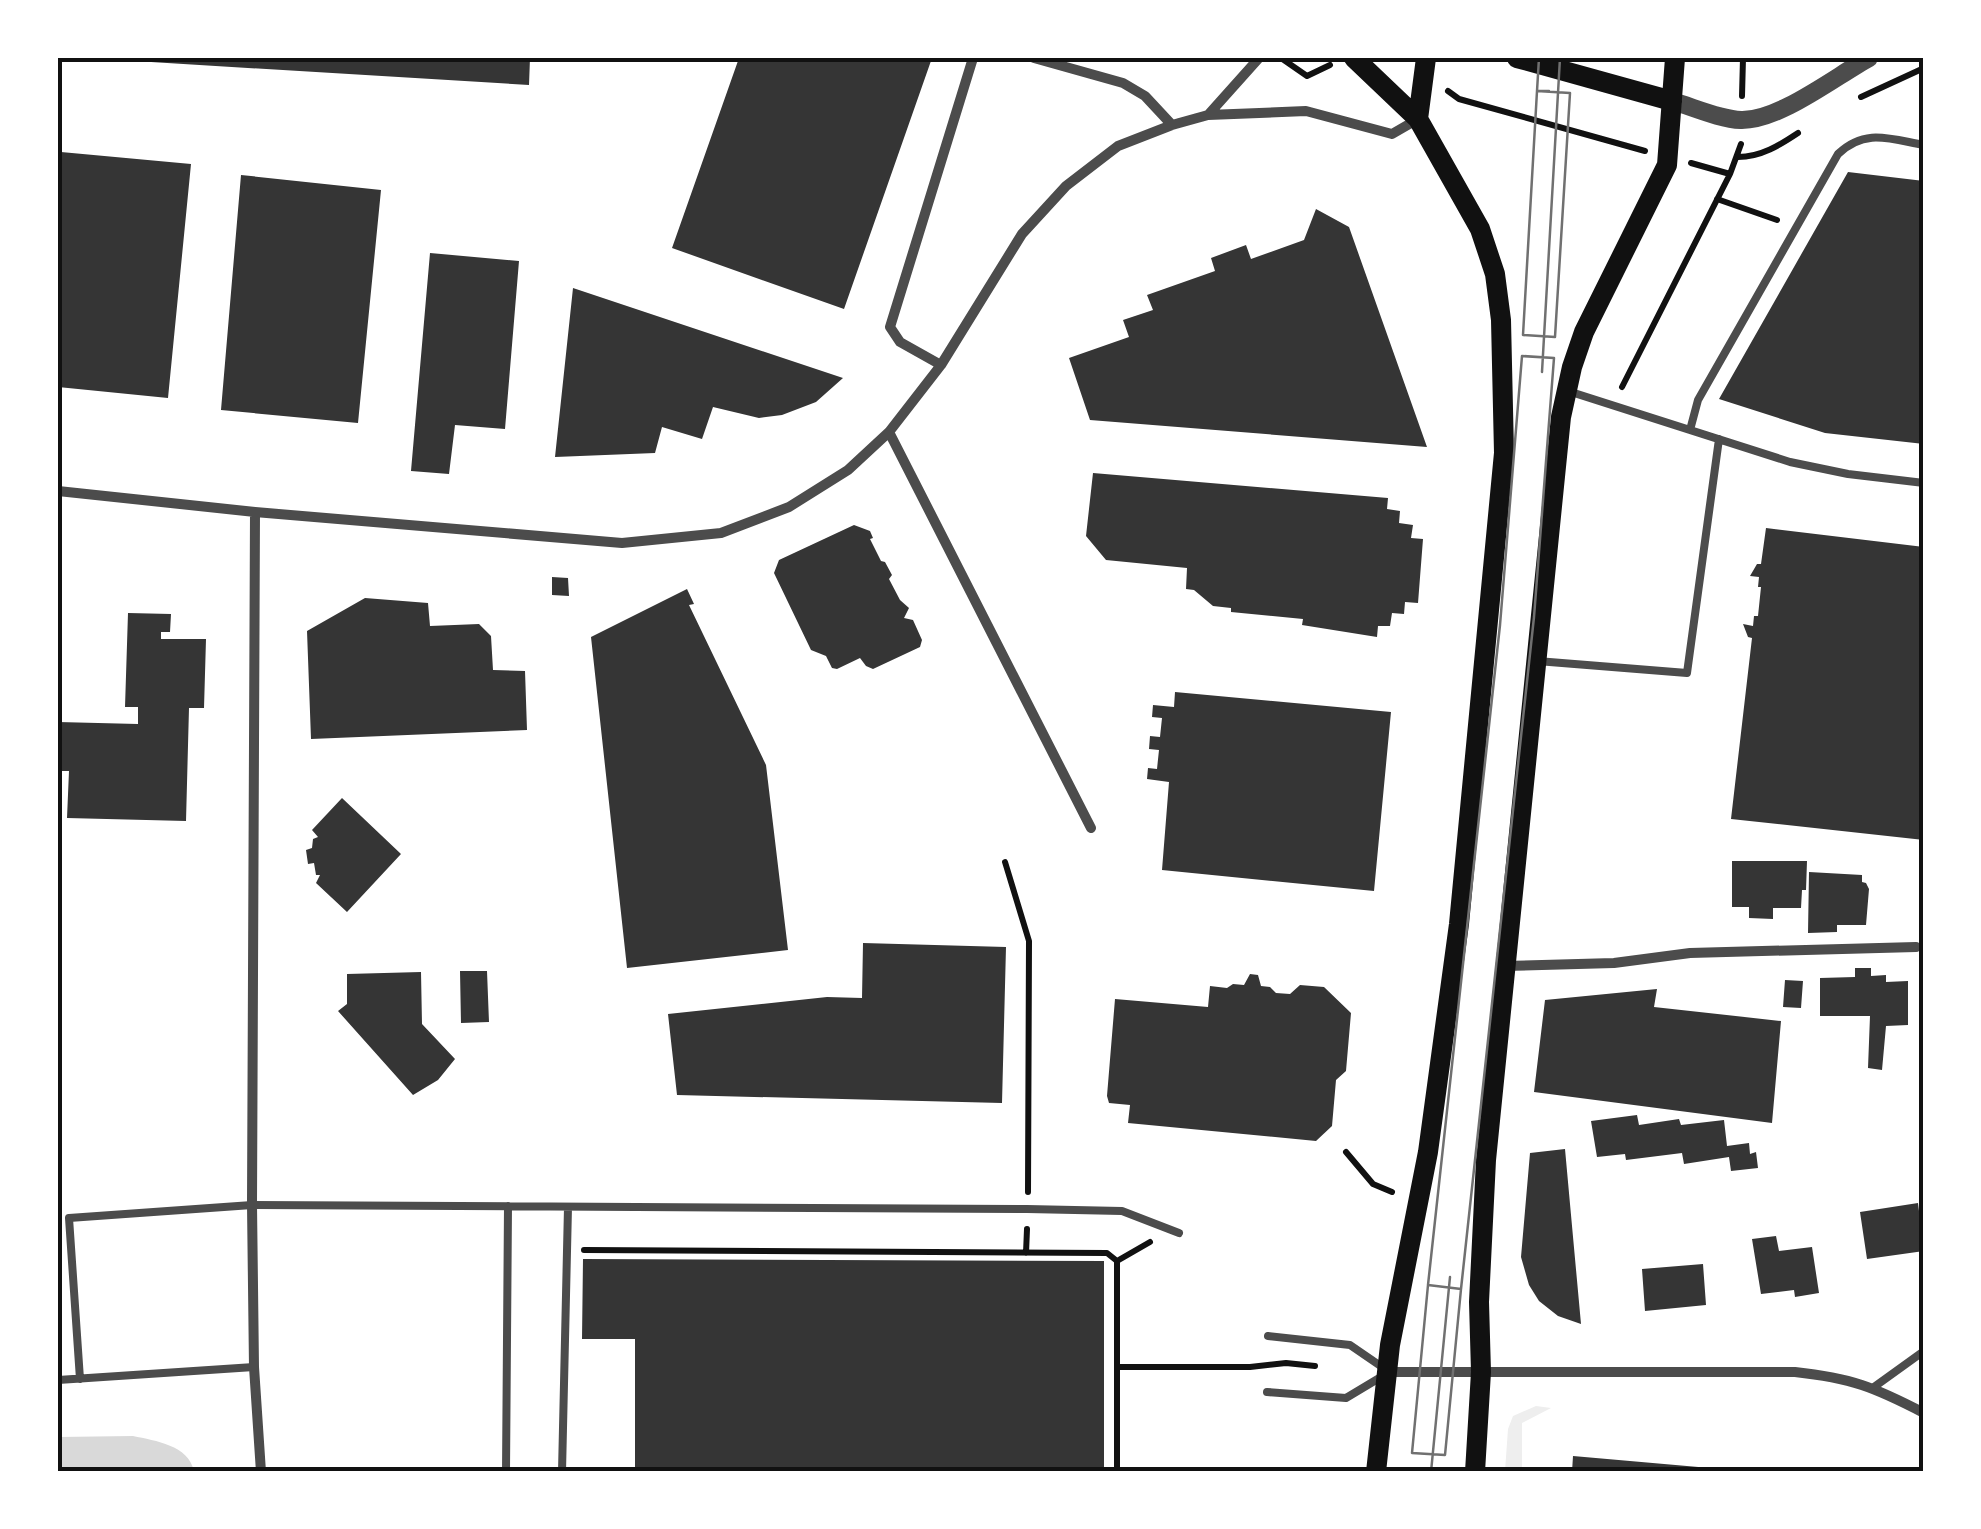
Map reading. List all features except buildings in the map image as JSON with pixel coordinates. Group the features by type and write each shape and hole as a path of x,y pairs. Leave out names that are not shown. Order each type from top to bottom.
{"main road":[{"path":"1354,58 1418,119 1480,229 1495,274 1503,349 1504,453 1459,924 1428,1152 1390,1346 1376,1472"},
{"path":"1517,58 1672,101"},
{"path":"1475,1472 1486,1160 1558,444 1566,390 1584,332 1664,173 1675,58"},
{"path":"1418,119 1425,66"}],"street":[{"path":"942,365 900,342 890,327 973,58"},
{"path":"1034,58 1123,82 1145,96 1172,125"},
{"path":"1208,116 1259,58"},
{"path":"1672,101 1741,120 1764,115 1868,58"},
{"path":"58,491 622,543 721,533 790,507 848,470 889,432 942,365 1022,234 1066,186 1118,146 1208,116 1306,112 1392,134 1418,119"},
{"path":"889,432 1090,828"},
{"path":"255,512 252,1205 254,1367 261,1472"},
{"path":"1504,966 1614,963 1690,953 1916,948"},
{"path":"1389,1372 1795,1372 1874,1387 1924,1413"}],"lane":[{"path":"1690,430 1698,400 1826,172 1849,143 1876,137 1924,145"},
{"path":"1566,390 1822,470 1924,483"},
{"path":"1536,661 1687,673 1719,439"},
{"path":"80,1380 69,1218 252,1205 1122,1211 1179,1234"},
{"path":"506,1472 508,1206"},
{"path":"562,1472 568,1206"},
{"path":"1267,1392 1346,1398 1389,1372 1350,1345 1268,1336"},
{"path":"1874,1387 1924,1351"},
{"path":"58,1380 254,1367"}],"path":[{"path":"1280,58 1307,76 1345,58"},
{"path":"1615,405 1626,375 1730,174 1740,146 1743,58"},
{"path":"1425,66 1459,99 1730,174"},
{"path":"1717,199 1796,226"},
{"path":"1006,862 1028,941 1028,1164"},
{"path":"1346,1152 1372,1184 1392,1192"},
{"path":"568,1250 1107,1253 1117,1262 1117,1472"},
{"path":"1117,1367 1250,1368 1286,1363 1332,1367"}],"shaded area":[{"path":"1536,1406 1551,1408 1522,1423 1522,1471 1505,1471 1508,1429 1513,1416"},
{"path":"133,1436 178,1450 191,1462 194,1471 58,1471 58,1437"}],"tram line":[{"path":"1539,58 1537,91 1549,91"},
{"path":"1542,372 1560,58"},
{"path":"1537,91 1570,93 1555,337 1523,335 1537,91"},
{"path":"1522,356 1554,358 1534,617 1461,1289 1428,1285 1500,625 1522,356"},
{"path":"1431,1472 1450,1277"},
{"path":"1428,1285 1461,1289 1445,1455 1412,1453 1428,1285"}]}
